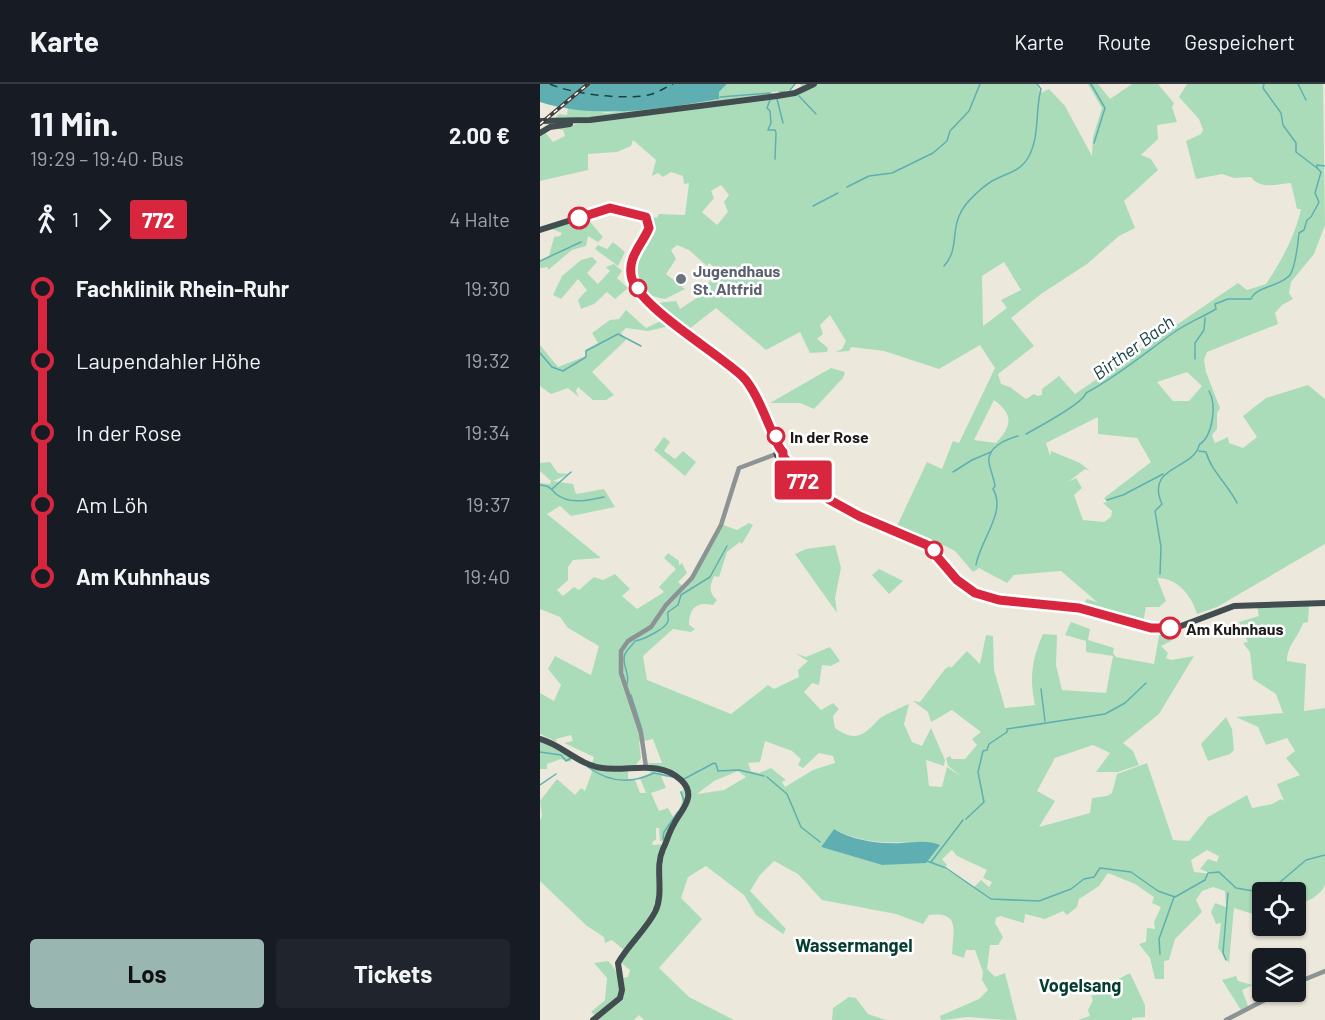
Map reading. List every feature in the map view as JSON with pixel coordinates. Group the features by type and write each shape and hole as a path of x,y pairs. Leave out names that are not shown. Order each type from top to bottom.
{"main road":[{"path":"540,121 585,120 787,94 814,84"},
{"path":"540,133 550,127 581,124 585,120"},
{"path":"540,230 606,209 646,217 649,228 634,254 632,277 638,288 667,317 750,385 780,453 800,477 816,491 859,516 927,545 965,587 988,598 1079,608 1159,629 1181,626 1234,606 1325,603"},
{"path":"540,739 598,767 646,767 673,775 682,781 687,791 688,801 672,826 662,852 659,869 660,895 656,910 618,963 622,990 620,998 593,1020"}],"street":[{"path":"646,767 641,733 621,673 621,651 628,641 651,627 666,605 692,578 721,525 739,468 780,453"},
{"path":"1306,979 1325,971"},
{"path":"1226,1020 1261,1002"}],"green space":[{"path":"727,84 794,84 788,91 772,92 772,95 612,116 553,120 559,114 567,115 568,107 607,113 719,99 719,92"},
{"path":"800,84 1036,84 1041,93 1049,89 1065,106 1092,156 1093,137 1102,108 1088,84 1098,84 1110,99 1132,84 1158,84 1174,103 1172,107 1177,122 1157,125 1158,139 1141,155 1151,159 1158,170 1124,201 1135,228 1119,236 1087,264 1041,294 1011,318 1034,346 998,374 1001,384 1010,387 1026,399 1034,394 1042,395 1042,389 1059,376 1075,394 1238,283 1247,290 1266,284 1287,248 1301,209 1297,209 1291,183 1264,185 1251,177 1234,178 1222,174 1196,179 1186,141 1201,134 1203,130 1199,119 1179,97 1187,84 1323,84 1325,225 1314,254 1291,282 1289,293 1293,299 1282,305 1275,313 1278,324 1207,352 1204,360 1206,372 1220,408 1217,413 1217,429 1212,435 1215,443 1228,437 1229,443 1243,448 1257,437 1243,416 1266,398 1308,385 1325,399 1325,544 1217,607 1197,614 1183,589 1171,581 1157,578 1166,601 1159,607 1146,607 1143,623 1074,604 1084,603 1087,599 1097,602 1061,571 1014,575 1007,583 979,568 973,572 955,551 937,542 935,547 896,528 927,462 942,469 953,441 959,443 995,368 980,345 939,369 884,351 851,347 849,351 836,352 842,349 846,341 830,315 820,325 823,334 817,339 828,348 827,352 810,353 800,332 766,350 716,308 688,330 655,303 676,301 680,309 698,297 718,270 709,263 707,266 689,250 677,245 671,250 676,259 666,274 685,289 665,299 650,295 640,288 635,280 634,270 640,249 651,226 648,216 657,218 659,214 685,215 689,183 684,184 683,176 671,172 663,177 658,173 652,176 656,160 633,140 631,146 617,152 588,154 588,170 540,181 540,134 544,131 553,142 565,136 563,130 552,128 802,90","holes":["721,185 729,195 724,202 728,212 717,225 702,212 714,198 711,191","1004,262 1021,290 1001,300 1007,308 983,326 982,276","1187,372 1202,386 1189,401 1173,401 1157,382","994,400 1005,411 1009,420 1005,431 996,443 974,440","1098,417 1098,434 1137,438 1151,462 1104,498 1107,502 1103,503 1112,511 1111,517 1104,522 1083,520 1074,495 1082,488 1076,478 1068,482 1085,469 1090,471 1080,463 1051,451 1050,456 1046,443"]},
{"path":"585,216 603,237 598,242 588,236 586,246 572,250 548,270 548,267 540,268 540,261 549,256 554,237 562,233 550,228"},
{"path":"613,242 625,252 618,266 595,249 598,245 607,249"},
{"path":"592,257 597,262 587,273 598,284 610,271 606,267 614,264 622,271 617,278 628,288 615,299 607,292 594,304 581,309 578,300 587,290 578,279 561,299 553,295 562,276 581,260"},
{"path":"626,310 646,328 665,319 674,325 648,331 626,328 621,333 625,341 592,372 614,395 606,400 593,400 578,387 576,391 579,397 568,388 551,394 540,386 540,345 558,367 586,356 585,350 598,343 592,333 610,320 619,319"},
{"path":"831,368 845,372 843,378 814,409 800,403 770,403"},
{"path":"664,437 670,442 664,451 675,459 683,451 696,462 685,476 654,450"},
{"path":"550,462 558,473 569,474 553,481 573,484 576,494 604,489 615,507 571,516 560,506 547,514 601,558 573,560 568,567 568,580 557,590 563,596 574,587 579,590 594,577 603,580 615,574 630,589 622,596 637,609 664,592 659,587 676,569 664,558 668,553 679,561 679,565 682,563 687,573 678,582 684,587 721,524 737,530 749,523 753,525 742,544 740,542 727,552 719,577 714,576 711,588 717,600 713,605 702,604 692,610 689,625 695,629 691,632 673,629 643,656 647,680 731,714 768,685 774,689 799,677 798,670 808,661 795,653 806,657 830,647 840,661 831,666 822,665 819,685 812,683 804,692 821,710 833,703 839,709 833,716 835,728 842,733 854,736 864,733 881,718 909,704 904,724 912,742 922,746 931,728 945,760 944,766 926,760 929,786 942,787 947,767 962,777 948,766 946,758 950,756 952,759 965,759 977,745 972,739 981,732 952,710 931,722 928,712 913,701 920,702 945,669 950,666 951,668 967,651 980,664 986,635 993,636 994,670 1005,708 1035,705 1032,686 1033,669 1043,634 1057,635 1056,665 1062,690 1106,693 1113,656 1086,652 1086,641 1065,635 1071,622 1090,629 1088,640 1114,648 1113,653 1116,657 1154,664 1160,631 1178,629 1171,641 1161,646 1168,653 1166,658 1171,660 1194,656 1159,714 1123,743 1133,751 1139,765 1118,772 1096,772 1110,753 1093,745 1055,758 1037,791 1055,801 1039,827 1090,813 1092,798 1112,793 1117,774 1147,763 1173,840 1189,841 1208,817 1247,795 1252,808 1272,804 1281,799 1284,801 1277,784 1300,775 1286,758 1295,751 1287,738 1266,745 1258,727 1236,717 1283,713 1276,694 1253,679 1250,652 1243,643 1248,642 1239,622 1259,616 1257,607 1309,606 1308,622 1303,623 1289,650 1287,661 1306,664 1304,711 1325,708 1325,885 1323,889 1306,901 1306,882 1252,882 1252,914 1234,908 1229,963 1218,948 1221,923 1216,924 1211,912 1215,903 1226,907 1225,891 1213,887 1202,891 1196,900 1202,912 1175,939 1169,960 1164,961 1164,979 1155,979 1150,958 1139,944 1146,942 1147,928 1155,929 1154,922 1161,907 1152,903 1154,897 1135,884 1108,873 1099,886 1079,899 1077,907 1067,915 1063,911 1045,919 1025,914 1024,923 1000,916 996,918 995,923 1003,937 998,945 990,945 987,969 995,977 1005,973 1017,1020 969,1017 941,1020 940,1016 979,999 988,990 982,980 983,972 975,950 966,950 964,958 952,954 954,930 951,920 946,916 929,915 923,924 896,914 822,900 798,874 774,861 760,875 750,891 786,929 783,934 756,915 744,895 706,866 688,877 681,898 702,919 659,968 689,997 734,1020 644,1020 639,1015 634,1020 595,1020 598,1018 591,1012 605,1000 607,978 594,963 608,961 622,978 628,977 630,970 620,962 658,908 664,853 676,822 688,806 689,795 682,779 650,766 648,763 662,763 653,739 639,742 641,758 636,765 621,767 592,764 594,757 564,743 573,741 571,735 556,739 557,742 540,734 540,693 554,701 561,685 548,669 555,656 591,675 599,646 568,628 560,617 540,609 540,483 550,484 551,481 540,471 540,463","holes":["765,741 792,751 801,759 798,765 803,768 819,753 833,756 835,763 813,770 785,787 782,782 786,780 771,768 759,773 751,771 748,763 760,762","738,771 746,777 724,790 697,794 714,781","834,829 865,840 921,842 923,862 882,865 821,847","952,850 957,856 987,870 983,878 992,882 989,887 981,880 974,887 944,868 947,865 942,859","1207,850 1219,856 1217,862 1208,859 1200,869 1212,874 1194,872 1191,860"]},
{"path":"835,545 841,568 835,598 837,613 795,554 806,549"},
{"path":"879,569 903,581 889,594 872,575"},
{"path":"1226,717 1232,729 1234,750 1230,754 1208,761 1201,744"},
{"path":"540,741 573,757 570,762 561,759 547,764 547,769 540,769"},
{"path":"590,767 628,770 628,779 635,780 640,793 646,793 640,778 650,773 650,769 676,778 661,776 666,788 651,793 659,811 668,808 673,817 682,803 680,792 685,789 685,805 666,841 660,841 659,828 656,828 656,840 652,845 664,844 658,890 645,924 625,951 612,940 605,943 604,937 587,926 540,881 540,820 542,816 540,801 557,779 575,795 581,788 585,791 592,772"},
{"path":"1130,973 1145,1005 1145,1017 1132,1018 1132,1020 1078,1020 1090,1016 1088,1010 1093,1000 1091,996 1101,993 1100,989"},
{"path":"1236,976 1238,981 1252,985 1242,990 1248,1006 1241,1010 1222,980"},
{"path":"849,997 856,998 868,1014 886,1020 832,1020 833,1008"}],"water":[{"path":"540,84 727,84 719,92 719,99 651,109 606,112 584,111 540,102"},
{"path":"834,829 867,841 927,842 940,845 926,863 882,865 821,847"}],"waterway":[{"path":"790,90 795,84"},
{"path":"847,187 869,176 892,173 933,153 947,141 950,131 969,111 980,84"},
{"path":"944,266 952,254 957,220 966,204 986,185 1019,168 1029,156 1035,140 1041,89 1037,84"},
{"path":"1091,84 1105,108 1094,143"},
{"path":"1264,84 1263,88 1281,113 1283,125 1296,143 1296,152 1317,168 1317,165 1325,166"},
{"path":"1298,84 1306,100"},
{"path":"780,92 785,92"},
{"path":"720,97 770,93"},
{"path":"799,96 816,114"},
{"path":"777,99 783,123"},
{"path":"770,100 767,108 770,111 771,123 768,130 775,130 776,133 775,159"},
{"name":"Birther Bach","path":"1026,434 1069,408 1086,393 1120,372 1178,329 1216,309 1215,304 1228,299 1251,299 1258,291 1286,279 1295,261 1299,233 1304,230 1307,220 1319,202 1315,193 1321,172 1317,168"},
{"path":"813,206 838,193"},
{"path":"540,261 581,242"},
{"path":"1195,359 1195,343 1204,330 1205,318"},
{"path":"540,353 552,367 563,371 586,357 586,351 618,334 641,346"},
{"path":"1199,445 1208,435 1212,420 1213,404 1209,391"},
{"name":"Birther Bach","path":"976,565 997,507 989,457 999,444 1018,436"},
{"path":"1160,574 1161,547 1155,511 1162,504 1158,492 1160,482 1164,475 1195,454 1199,446"},
{"path":"1199,451 1206,452 1212,466 1237,503"},
{"path":"953,472 991,452"},
{"path":"552,489 571,472"},
{"path":"1107,500 1123,495 1163,474"},
{"path":"540,485 548,487 567,500 579,501 604,497"},
{"path":"627,684 624,659 627,651 635,641 654,633 667,624 668,612 678,605 681,595 710,577 727,546"},
{"path":"966,819 984,802 978,772 983,751 1007,732 1007,729 1105,714 1125,703 1146,683"},
{"path":"1041,689 1045,721"},
{"path":"631,695 642,730"},
{"path":"540,752 561,755 566,761 571,758"},
{"path":"684,779 714,763 718,771 739,770 764,776"},
{"path":"588,767 604,776 620,780 637,779 654,773 673,777"},
{"path":"540,785 556,774"},
{"path":"767,777 787,794 801,827 820,842"},
{"path":"681,792 684,801"},
{"path":"663,839 664,832 678,812"},
{"path":"931,862 963,820"},
{"path":"927,861 946,868 991,899 1039,901 1071,889 1084,879 1094,877 1100,868 1131,872 1158,891 1175,897 1205,880 1208,873 1219,872 1236,888 1259,892 1279,883 1306,860 1325,855"},
{"path":"1226,960 1223,953 1228,893"},
{"path":"1160,954 1159,939 1174,897"}],"ferry route":[{"path":"550,84 572,91 615,97 652,94 673,84"}],"railway":[{"path":"540,124 588,84"}],"bus line":[{"name":"772","path":"579,218 610,208 646,217 649,228 634,254 631,266 634,283 667,317 740,374 750,385 758,397 783,456 800,477 816,491 859,516 927,545 943,560 957,580 970,591 981,596 1094,610 1142,626 1170,628"}],"place":[{"name":"Jugendhaus St. Altfrid","path":"681,279"},
{"name":"In der Rose","path":"776,436"},
{"name":"Am Kuhnhaus","path":"1170,628"}],"district":[{"name":"Wassermangel","path":"854,945"},
{"name":"Vogelsang","path":"1080,985"}]}
